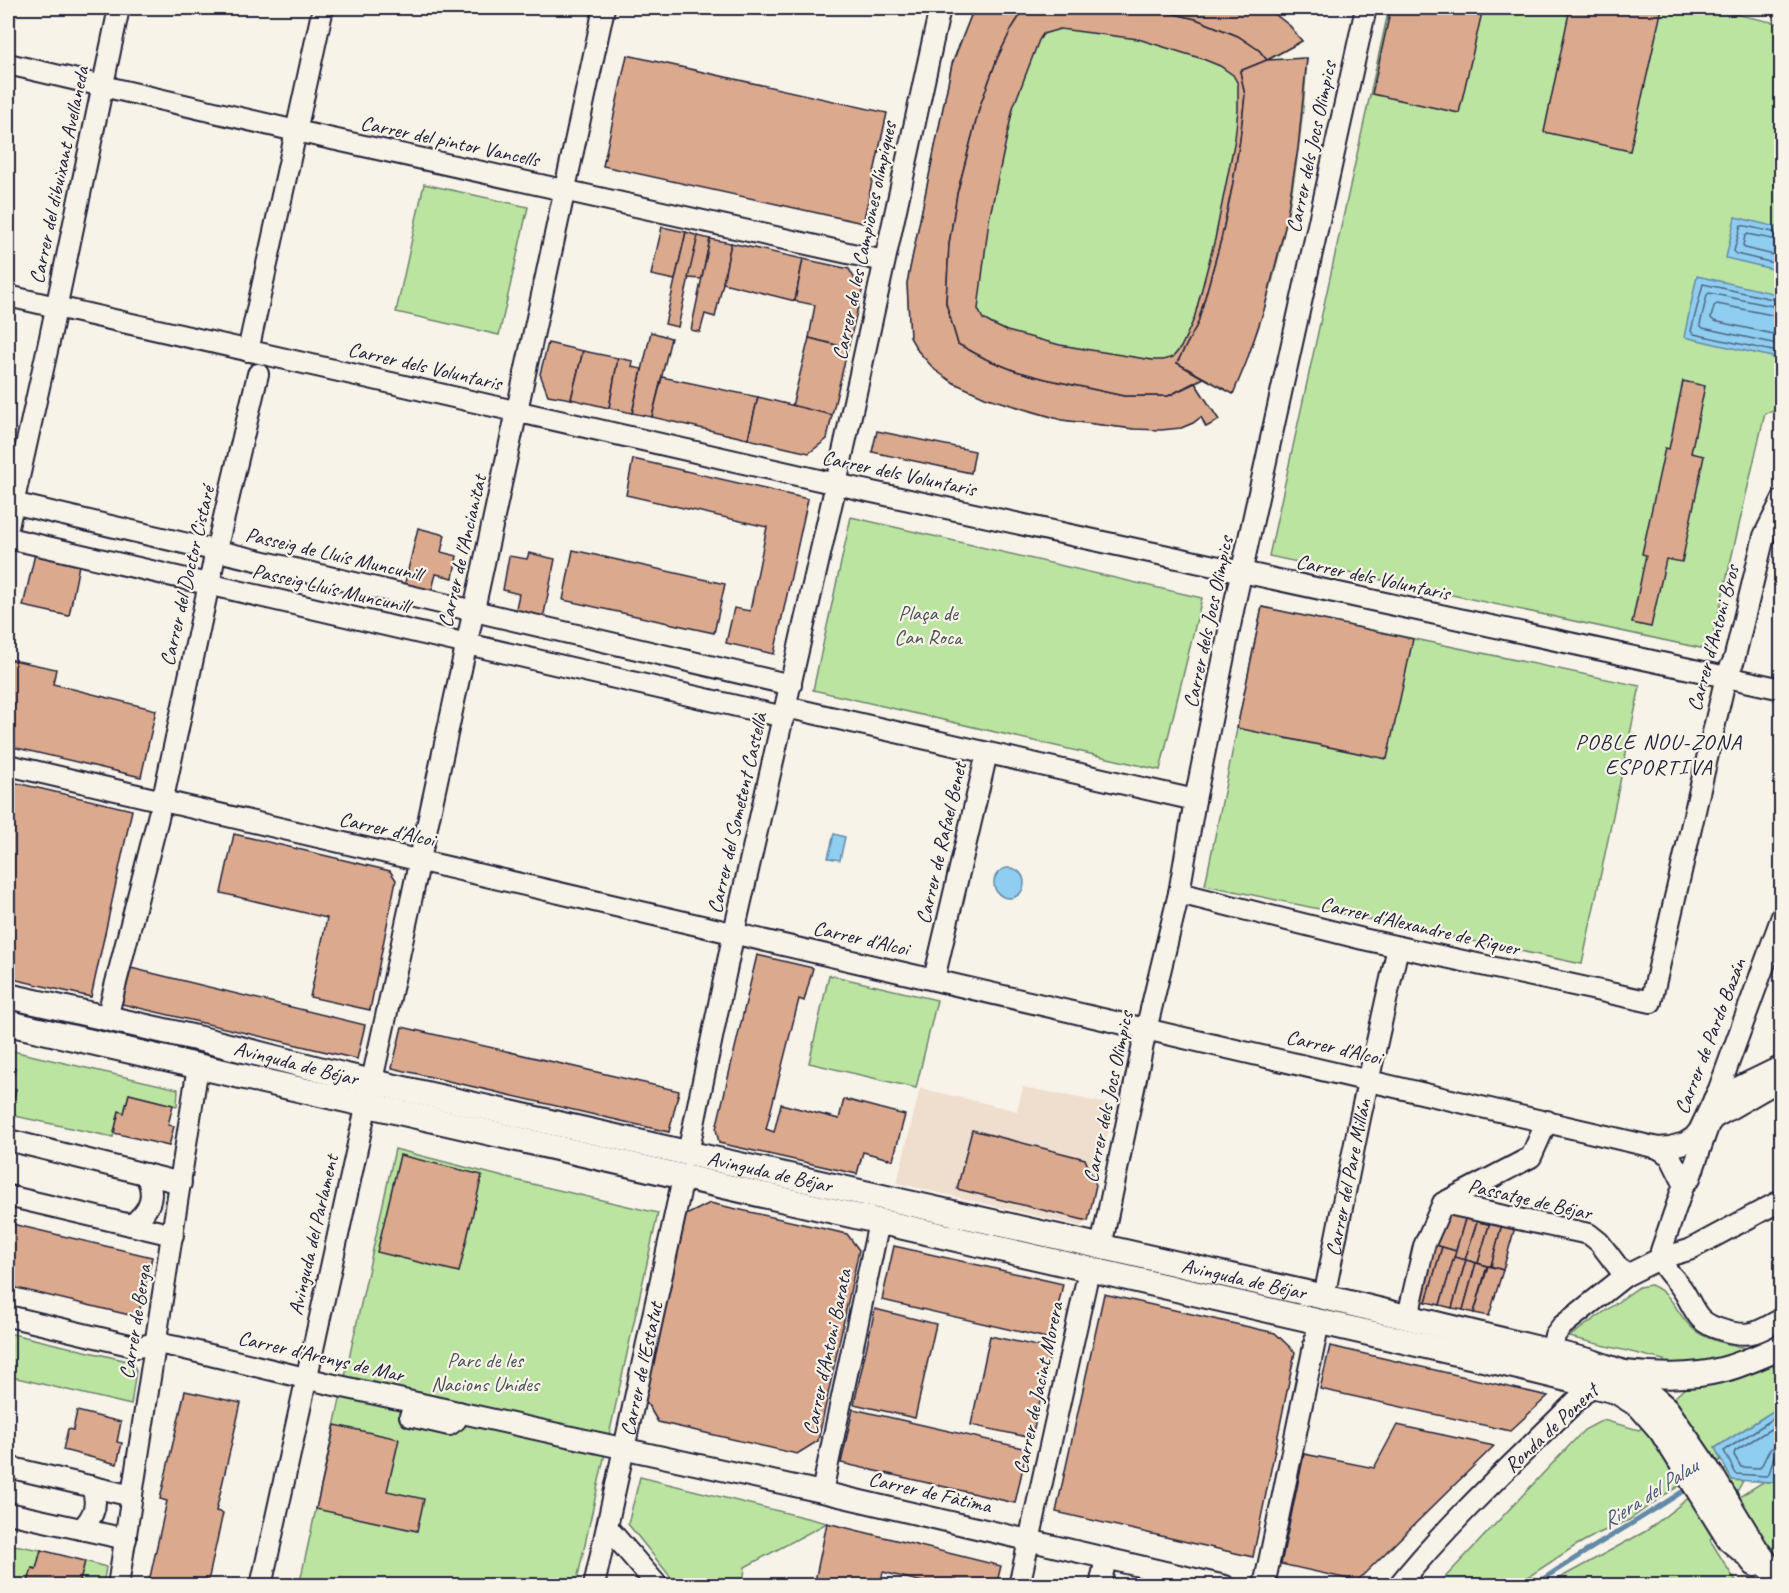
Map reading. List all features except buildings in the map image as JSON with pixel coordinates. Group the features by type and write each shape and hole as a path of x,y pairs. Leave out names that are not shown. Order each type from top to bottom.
{"main road":[{"name":"Avinguda de Béjar","path":"8,996 1324,1297 1410,1319 1546,1344 1624,1373 1658,1401 1669,1426"},
{"name":"Avinguda de Béjar","path":"8,1023 1592,1385 1616,1391 1669,1426"},
{"name":"Carrer de l'Estatut","path":"683,1178 688,1153"},
{"name":"Carrer del Pare Millán","path":"1319,1322 1324,1297"},
{"name":"Avinguda de Béjar","path":"1434,1349 1475,1347 1515,1356 1546,1344"},
{"name":"Ronda de Ponent","path":"1624,1373 1653,1376 1697,1375 1746,1363 1782,1347"},
{"path":"1669,1426 1727,1520 1776,1583"},
{"path":"1727,1520 1732,1543 1748,1555 1765,1576 1776,1583"}],"street":[{"name":"Carrer del dibuixant Avellaneda","path":"8,527 11,502 56,307 119,8"},
{"path":"248,351 323,8"},
{"name":"Carrer de l'Ancianitat","path":"367,1105 604,8"},
{"name":"Carrer de les Campiones olímpiques","path":"836,484 940,8"},
{"name":"Carrer dels Jocs Olimpics","path":"1101,1246 1146,1030 1179,893 1234,606 1366,8"},
{"name":"Carrer del pintor Vancells","path":"8,64 296,131 884,261"},
{"name":"Carrer dels Voluntaris","path":"8,296 836,484 1782,688"},
{"name":"Carrer del Doctor Cistaré","path":"165,789 216,551 258,374"},
{"name":"Carrer del Sometent Castellà","path":"688,1153 734,932 836,484"},
{"name":"Carrer d'Antoni Bros","path":"1652,1002 1726,676 1734,660 1764,536 1782,500"},
{"name":"Passeig de Lluís Muncunill","path":"11,502 791,685"},
{"name":"Passeig Lluís Muncunill","path":"8,538 466,644 785,712"},
{"path":"785,712 987,753 1195,800"},
{"name":"Carrer de Rafael Benet","path":"934,980 987,753"},
{"name":"Carrer d'Alcoi","path":"8,765 1658,1148"},
{"path":"110,1006 159,814"},
{"name":"Carrer d'Alexandre de Riquer","path":"1179,893 1398,947 1652,1002"},
{"name":"Carrer de Pardo Bazán","path":"1658,1148 1685,1143 1699,1131 1714,1099 1782,916"},
{"name":"Carrer del Pare Millán","path":"1324,1297 1368,1080 1398,947"},
{"path":"1714,1099 1782,1065"},
{"name":"Carrer de Berga","path":"118,1586 198,1066"},
{"name":"Carrer de Pardo Bazán","path":"1661,1258 1684,1184 1690,1178 1708,1124 1714,1118 1782,1079"},
{"name":"Avinguda del Parlament","path":"261,1586 367,1105"},
{"path":"1410,1319 1411,1303 1424,1246 1443,1203 1531,1157 1547,1121"},
{"path":"8,1140 181,1183"},
{"path":"1658,1148 1670,1156 1684,1184"},
{"path":"131,1225 143,1216 150,1201 151,1186 145,1174"},
{"name":"Carrer de l'Estatut","path":"594,1586 683,1178"},
{"path":"8,1196 173,1236"},
{"path":"1546,1344 1562,1326 1625,1276 1661,1258 1689,1250 1782,1200"},
{"name":"Passatge de Béjar","path":"1443,1203 1590,1234 1625,1276"},
{"name":"Carrer d'Antoni Barata","path":"822,1492 879,1222"},
{"path":"1661,1258 1666,1270 1680,1286 1701,1319 1715,1328 1739,1333 1754,1333 1782,1318"},
{"name":"Carrer de Jacint Morera","path":"1019,1586 1089,1270"},
{"name":"Carrer d'Arenys de Mar","path":"8,1316 138,1347 156,1343 624,1449"},
{"name":"Carrer del Pare Millán","path":"1264,1586 1319,1322"},
{"name":"Ronda de Ponent","path":"1398,1586 1448,1529 1592,1385 1624,1373"},
{"path":"410,1416 448,1425 456,1420 459,1412"},
{"name":"Carrer de Fàtima","path":"624,1449 1030,1539 1225,1586"},
{"path":"8,1467 132,1496"},
{"path":"81,1529 90,1521 94,1510 96,1496 91,1486"},
{"path":"8,1513 126,1539"},
{"path":"607,1527 658,1586"},
{"path":"1100,1586 1106,1558"}],"shaded area":[{"path":"1023,1087 1114,1105 1088,1221 1080,1226 897,1183 920,1088 1017,1111"}],"green space":[{"path":"974,8 1267,8 1290,26 1302,41 1268,60 1307,58 1293,187 1275,272 1263,313 1233,394 1204,378 1195,383 1219,420 1206,427 1201,417 1181,428 1134,429 1062,420 985,397 918,351 910,337 907,283 952,64"},
{"path":"1389,8 1707,8 1781,24 1781,410 1765,413 1710,650 1269,556"},
{"path":"424,184 528,207 499,335 396,312"},
{"name":"Plaça de Can Roca","path":"851,517 1202,598 1160,770 813,690"},
{"path":"1262,607 1640,686 1582,964 1205,885"},
{"path":"829,975 937,1000 916,1088 809,1063"},
{"path":"8,1050 178,1089 177,1106 129,1094 124,1113 119,1112 113,1137 10,1115 16,1089 10,1088 15,1068 8,1066"},
{"name":"Parc de les Nacions Unides","path":"395,1149 658,1213 576,1585 299,1586"},
{"path":"1651,1285 1665,1294 1692,1328 1704,1336 1749,1349 1736,1361 1663,1370 1664,1360 1569,1337 1639,1287"},
{"path":"8,1333 132,1362 136,1370 131,1405 8,1376"},
{"path":"1781,1356 1781,1406 1715,1448 1721,1460 1629,1520 1575,1546 1516,1585 1437,1586 1584,1430 1603,1420 1639,1430 1685,1388 1743,1376"},
{"path":"1781,1454 1781,1561 1756,1531 1739,1497 1763,1482 1775,1482 1775,1472"},
{"path":"1726,1469 1732,1480 1743,1481 1710,1540 1738,1585 1545,1586 1646,1531"},
{"path":"640,1477 827,1523 745,1567 743,1586 677,1585 628,1524"},
{"path":"14,1545 41,1550 36,1569 32,1568 27,1585 8,1586"},
{"path":"85,1561 106,1567 103,1585 85,1585 80,1581"}],"water":[{"path":"1735,217 1781,228 1781,271 1726,258"},
{"path":"1697,276 1781,295 1781,359 1684,337"},
{"path":"834,834 845,837 840,860 828,858"},
{"path":"1009,868 1015,869 1023,877 1023,889 1015,897 1009,898 1003,897 995,889 994,883 995,877 1003,869"},
{"name":"Riera del Palau","path":"1781,1406 1781,1454 1775,1472 1775,1482 1732,1480 1715,1448"}],"waterway":[{"name":"Riera del Palau","path":"1533,1586 1689,1487"}],"district":[{"name":"POBLE NOU-ZONA ESPORTIVA","path":"1659,754"}]}
